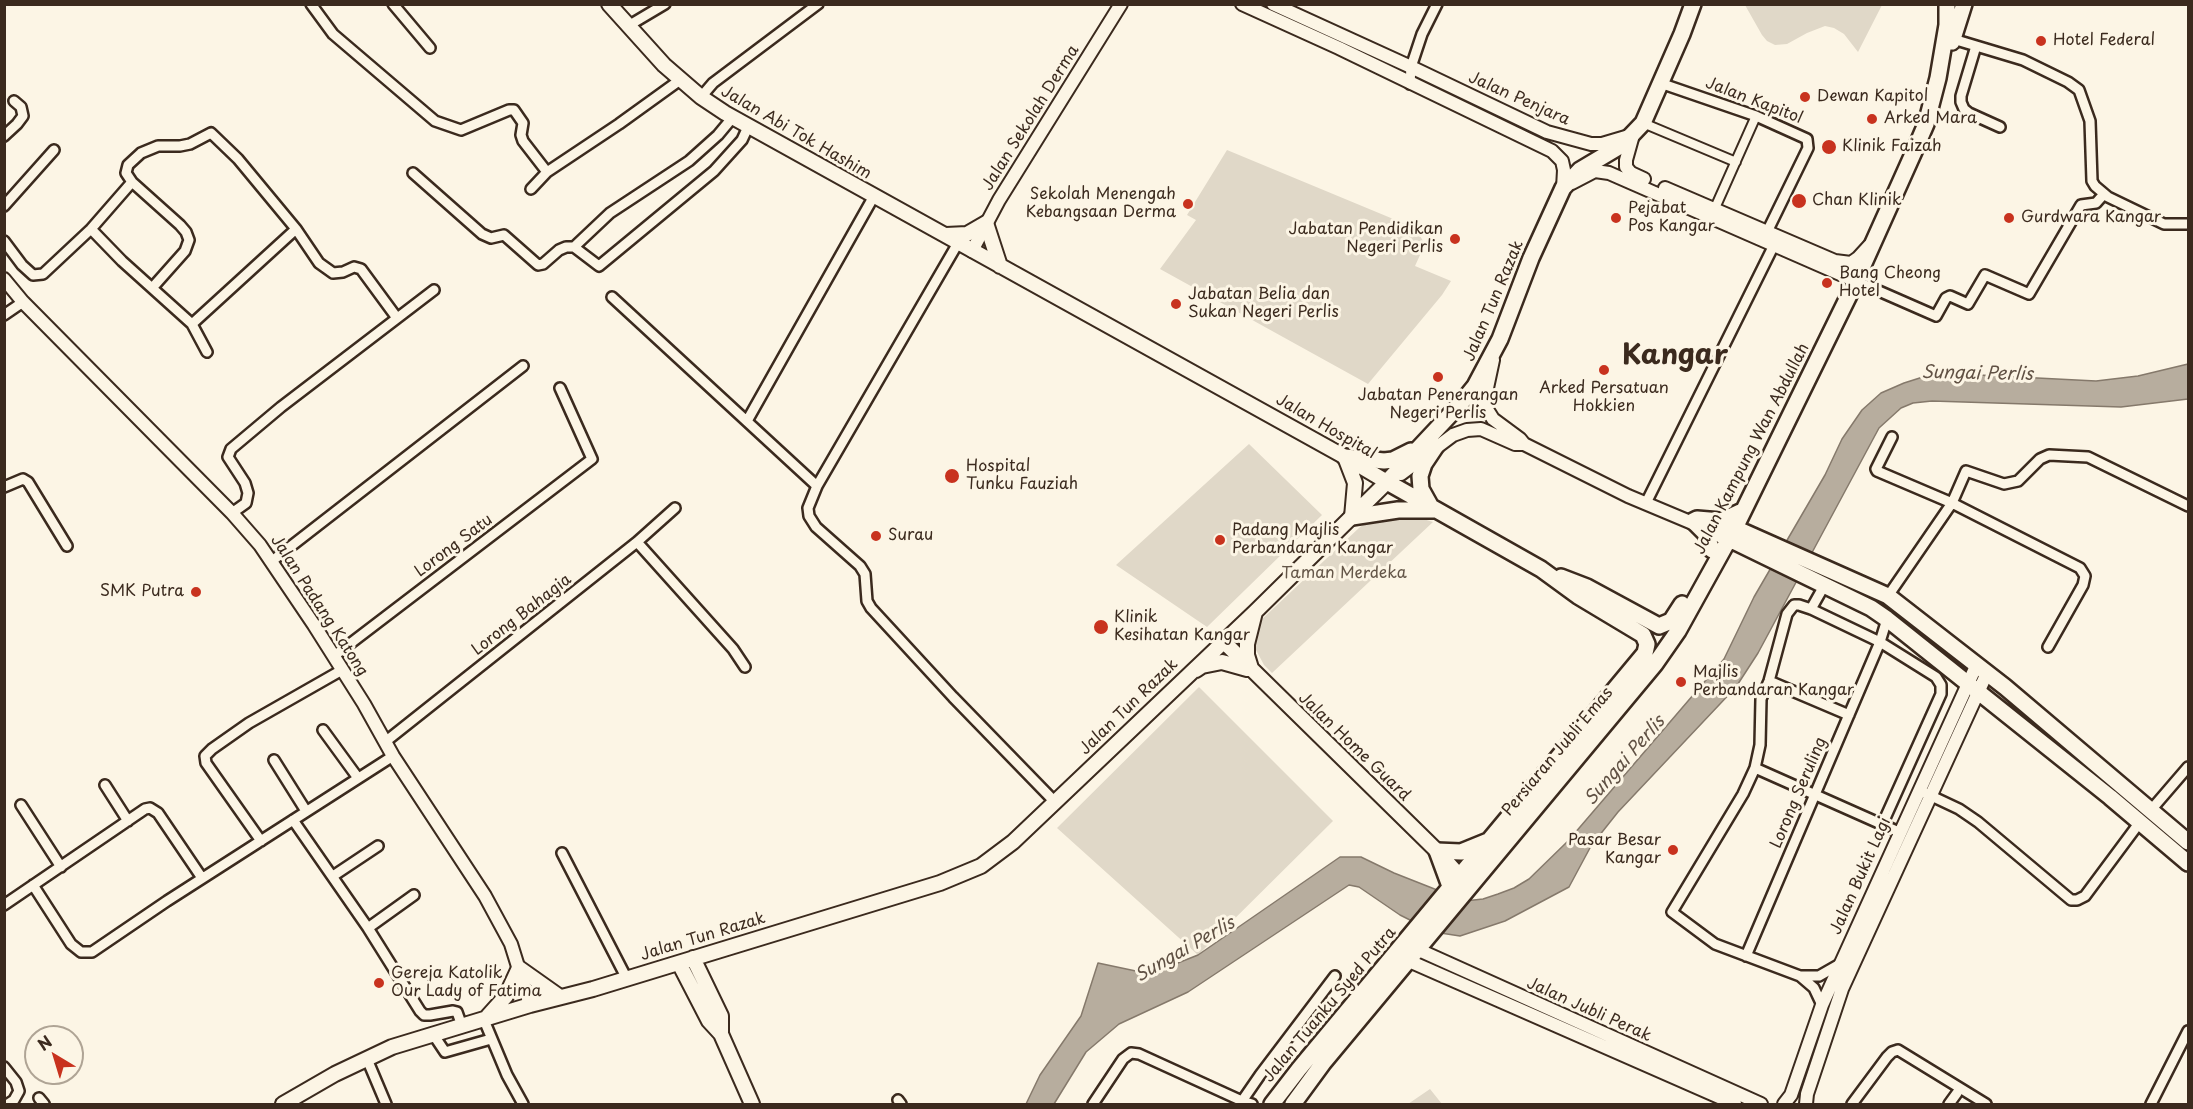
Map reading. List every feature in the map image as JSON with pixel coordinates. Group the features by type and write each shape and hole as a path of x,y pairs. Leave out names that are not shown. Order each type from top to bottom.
{"main road":[{"name":"Jalan Abi Tok Hashim","path":"609,4 680,80 701,97 748,127 958,243"},
{"path":"1563,188 1580,171 1593,161 1612,152 1638,129 1693,4"},
{"path":"1937,85 1947,25 1947,4"},
{"path":"1937,85 1964,4"},
{"name":"Jalan Kampung Wan Abdullah","path":"1680,628 1713,557 1743,511 1856,281 1926,124 1937,85"},
{"name":"Jalan Tun Razak","path":"288,1103 392,1047 530,1005 627,979 940,884 967,873 987,861 1013,842 1255,612 1387,482 1429,446 1475,386 1495,350 1511,316 1531,258 1563,188"},
{"path":"944,235 967,234 986,223 1000,266"},
{"name":"Jalan Hospital","path":"958,243 1346,457 1433,510 1541,569 1587,587 1651,631"},
{"path":"1429,446 1419,476 1421,489 1433,510 1398,510 1352,517 1355,483 1346,457 1393,460 1429,446"},
{"path":"1713,557 1706,534 1693,521 1697,519 1721,520 1743,511"},
{"path":"1728,533 1811,571 1888,596 1982,669 2188,842"},
{"path":"1651,631 1674,618 1713,557 1765,550"},
{"path":"1811,571 1824,586 1871,608 1887,619 2188,863"},
{"path":"1252,670 1247,655 1247,644 1255,612"},
{"path":"1651,631 1680,628"},
{"name":"Persiaran Jubli Emas","path":"1461,886 1491,840 1664,651 1680,628"},
{"path":"1651,631 1664,651"},
{"name":"Persiaran Jubli Emas","path":"1461,886 1621,696 1647,648 1651,631"},
{"name":"Jalan Home Guard","path":"1223,641 1437,851"},
{"path":"1187,675 1202,666 1222,662 1252,670"},
{"path":"1437,851 1461,852 1491,840"},
{"path":"1437,851 1461,886"},
{"name":"Jalan Tuanku Syed Putra","path":"1272,1104 1299,1069 1407,952 1461,886"},
{"name":"Jalan Tuanku Syed Putra","path":"1293,1104 1407,952"},
{"path":"693,958 721,1016 721,1034"},
{"path":"679,963 709,1021 721,1034 752,1104"},
{"path":"484,1020 506,996 519,968 560,997"}],"street":[{"path":"311,4 333,33 435,121 461,130 514,110 523,123 521,135 523,141 547,172"},
{"path":"393,4 430,48"},
{"path":"628,26 665,4"},
{"path":"701,97 713,83 818,4"},
{"name":"Jalan Sekolah Derma","path":"972,251 986,223 1121,4"},
{"path":"1242,4 1339,48 1552,151 1562,161 1563,188"},
{"name":"Jalan Penjara","path":"1273,4 1547,132 1575,141 1602,144 1638,129"},
{"path":"1410,84 1411,67 1422,34 1437,4"},
{"path":"1953,39 2023,60 2068,82 2079,90 2090,121 2094,186 2104,194 2164,224 2188,224"},
{"path":"1976,46 1961,102 1969,113 2000,127"},
{"path":"531,189 547,172 680,80"},
{"name":"Jalan Kapitol","path":"1660,83 1756,116 1807,139 1808,148 1767,232"},
{"path":"4,136 18,124 23,116 21,107 14,101"},
{"path":"1715,208 1756,116"},
{"path":"413,173 482,234 491,238 504,235 538,265 543,264 562,248 573,247 610,213 689,161 718,135 733,117"},
{"path":"573,247 594,264 602,264 714,171 742,140 748,127"},
{"path":"1736,162 1638,129 1626,160 1626,166 1631,173 1834,261 1851,263 1875,238"},
{"path":"153,287 185,250 189,240 180,225 132,182 126,173 128,165 141,153 158,146 190,144 211,133 238,159 296,230 319,263 329,271 338,272 354,267 362,269 397,318"},
{"path":"4,206 54,150"},
{"path":"1563,188 1595,171 1609,172 1936,316 1943,301 1950,296 1968,304 1985,275 2029,294 2080,205 2096,203 2104,194"},
{"path":"4,241 21,264 33,275 39,275 91,229 132,182"},
{"path":"747,421 874,196"},
{"path":"91,229 122,261 192,324 207,352"},
{"path":"192,324 296,230"},
{"path":"958,243 817,486 808,508 809,516 816,527 860,566 865,574 865,595 871,608 947,691 1055,802"},
{"path":"1646,503 1774,245"},
{"name":"Jalan Padang Katong","path":"4,279 23,302 232,513 272,561 334,656 393,756 486,896 511,944 530,1005"},
{"path":"232,513 246,503 248,493 245,483 228,457 231,449 281,407 434,290"},
{"path":"612,297 817,486"},
{"path":"4,315 23,302"},
{"path":"1495,350 1484,402 1493,418 1524,444 1620,492 1728,533"},
{"path":"272,561 523,366"},
{"name":"Lorong Satu","path":"334,656 592,459 560,388"},
{"path":"1429,446 1467,430 1481,429 1515,444 1524,444"},
{"path":"1892,437 1877,471 1952,503 2080,568 2085,576 2083,585 2048,646"},
{"path":"1888,596 1952,503 1966,471 1995,482 2011,483 2026,475 2040,459 2049,455 2088,457 2188,506"},
{"path":"4,487 23,479 28,482 67,546"},
{"name":"Lorong Bahagia","path":"385,742 637,542 675,508"},
{"path":"637,542 733,650 745,667"},
{"path":"1811,609 1824,586"},
{"path":"1822,1005 1814,988 1800,976 1710,941 1672,912 1743,794 1755,768 1760,745 1760,704 1790,608 1800,605 1811,609 1880,642 1936,677 1941,685 1941,694 1882,825"},
{"name":"Lorong Seruling","path":"1746,956 1880,642 1887,619"},
{"name":"Jalan Bukit Lagi","path":"1784,1104 1791,1095 1822,1005 1899,832 1982,669"},
{"path":"261,841 206,763 206,756 212,749 249,723 342,670"},
{"path":"1769,681 1849,715"},
{"name":"Jalan Bukit Lagi","path":"1806,1104 1807,1094 1842,989 1930,796 1973,688"},
{"path":"323,730 358,778"},
{"path":"33,885 71,944 86,953 96,950 202,878 393,756"},
{"path":"274,760 306,811"},
{"path":"2151,810 2188,767"},
{"path":"1755,768 1899,832"},
{"path":"105,785 128,821"},
{"path":"1919,790 1959,809 1978,822 2013,849 2067,897 2077,900 2085,896 2140,822"},
{"path":"21,805 61,867"},
{"path":"4,905 145,809 155,809 202,878"},
{"path":"293,820 368,928 420,1011 430,1016 457,1012 462,1026"},
{"path":"333,876 378,846"},
{"path":"562,853 627,979"},
{"path":"368,928 414,895"},
{"name":"Jalan Jubli Perak","path":"1407,952 1735,1104"},
{"name":"Jalan Jubli Perak","path":"1407,952 1761,1104"},
{"path":"1800,976 1819,976 1840,964"},
{"path":"1241,1103 1260,1074 1335,976"},
{"path":"484,1020 522,1104"},
{"path":"2151,1104 2188,1031"},
{"path":"433,1034 445,1052 491,1039"},
{"path":"1852,1104 1887,1057 1898,1050 1986,1104"},
{"path":"1093,1104 1123,1059 1131,1053 1139,1054 1241,1103 1252,1104"},
{"path":"368,1059 386,1104"},
{"path":"4,1066 16,1082 19,1091 14,1100 8,1104"},
{"path":"1949,1104 1957,1093"}],"green space":[{"path":"1745,5 1882,5 1858,52 1844,34 1825,26 1787,44 1775,45 1762,35"},
{"path":"1227,150 1415,228 1425,244 1415,266 1451,281 1368,384 1160,269 1196,220 1187,215"},
{"name":"Padang Majlis Perbandaran Kangar","path":"1249,444 1322,515 1207,627 1116,565"},
{"name":"Taman Merdeka","path":"1385,517 1417,517 1433,522 1272,673 1264,665 1255,648 1255,629 1260,621 1360,527 1371,520"},
{"path":"1199,687 1333,821 1198,955 1057,828"},
{"path":"1430,1089 1442,1104 1408,1104"}],"shaded area":[{"path":"2188,364 2188,399 2121,407 1932,401 1913,403 1901,408 1879,428 1758,653 1736,687 1618,812 1591,846 1569,887 1505,921 1460,936 1434,932 1400,915 1359,887 1349,885 1188,992 1119,1024 1086,1052 1054,1104 1026,1104 1040,1075 1081,1016 1098,963 1150,974 1198,955 1340,857 1361,857 1394,873 1465,901 1498,894 1529,879 1568,841 1724,659 1754,597 1825,475 1842,439 1862,410 1881,393 1926,376 1959,374 2096,381 2138,376"}],"place":[{"name":"Hotel Federal","path":"2041,41"},
{"name":"Dewan Kapitol","path":"1805,97"},
{"name":"Arked Mara","path":"1872,119"},
{"name":"Klinik Faizah","path":"1829,147"},
{"name":"Chan Klinik","path":"1799,201"},
{"name":"Sekolah Menengah Kebangsaan Derma","path":"1188,204"},
{"name":"Pejabat Pos Kangar","path":"1616,218"},
{"name":"Gurdwara Kangar","path":"2009,218"},
{"name":"Jabatan Pendidikan Negeri Perlis","path":"1455,239"},
{"name":"Bang Cheong Hotel","path":"1827,283"},
{"name":"Jabatan Belia dan Sukan Negeri Perlis","path":"1176,304"},
{"name":"Arked Persatuan Hokkien","path":"1604,370"},
{"name":"Jabatan Penerangan Negeri Perlis","path":"1438,377"},
{"name":"Hospital Tunku Fauziah","path":"952,476"},
{"name":"Surau","path":"876,536"},
{"name":"Padang Majlis Perbandaran Kangar","path":"1220,540"},
{"name":"SMK Putra","path":"196,592"},
{"name":"Klinik Kesihatan Kangar","path":"1101,627"},
{"name":"Majlis Perbandaran Kangar","path":"1681,682"},
{"name":"Pasar Besar Kangar","path":"1673,850"},
{"name":"Gereja Katolik Our Lady of Fatima","path":"379,983"}],"district":[{"name":"Kangar","path":"1675,356"}],"water label":[{"name":"Sungai Perlis","path":"1977,374"},
{"name":"Sungai Perlis","path":"1625,761"},
{"name":"Sungai Perlis","path":"1185,950"}]}
